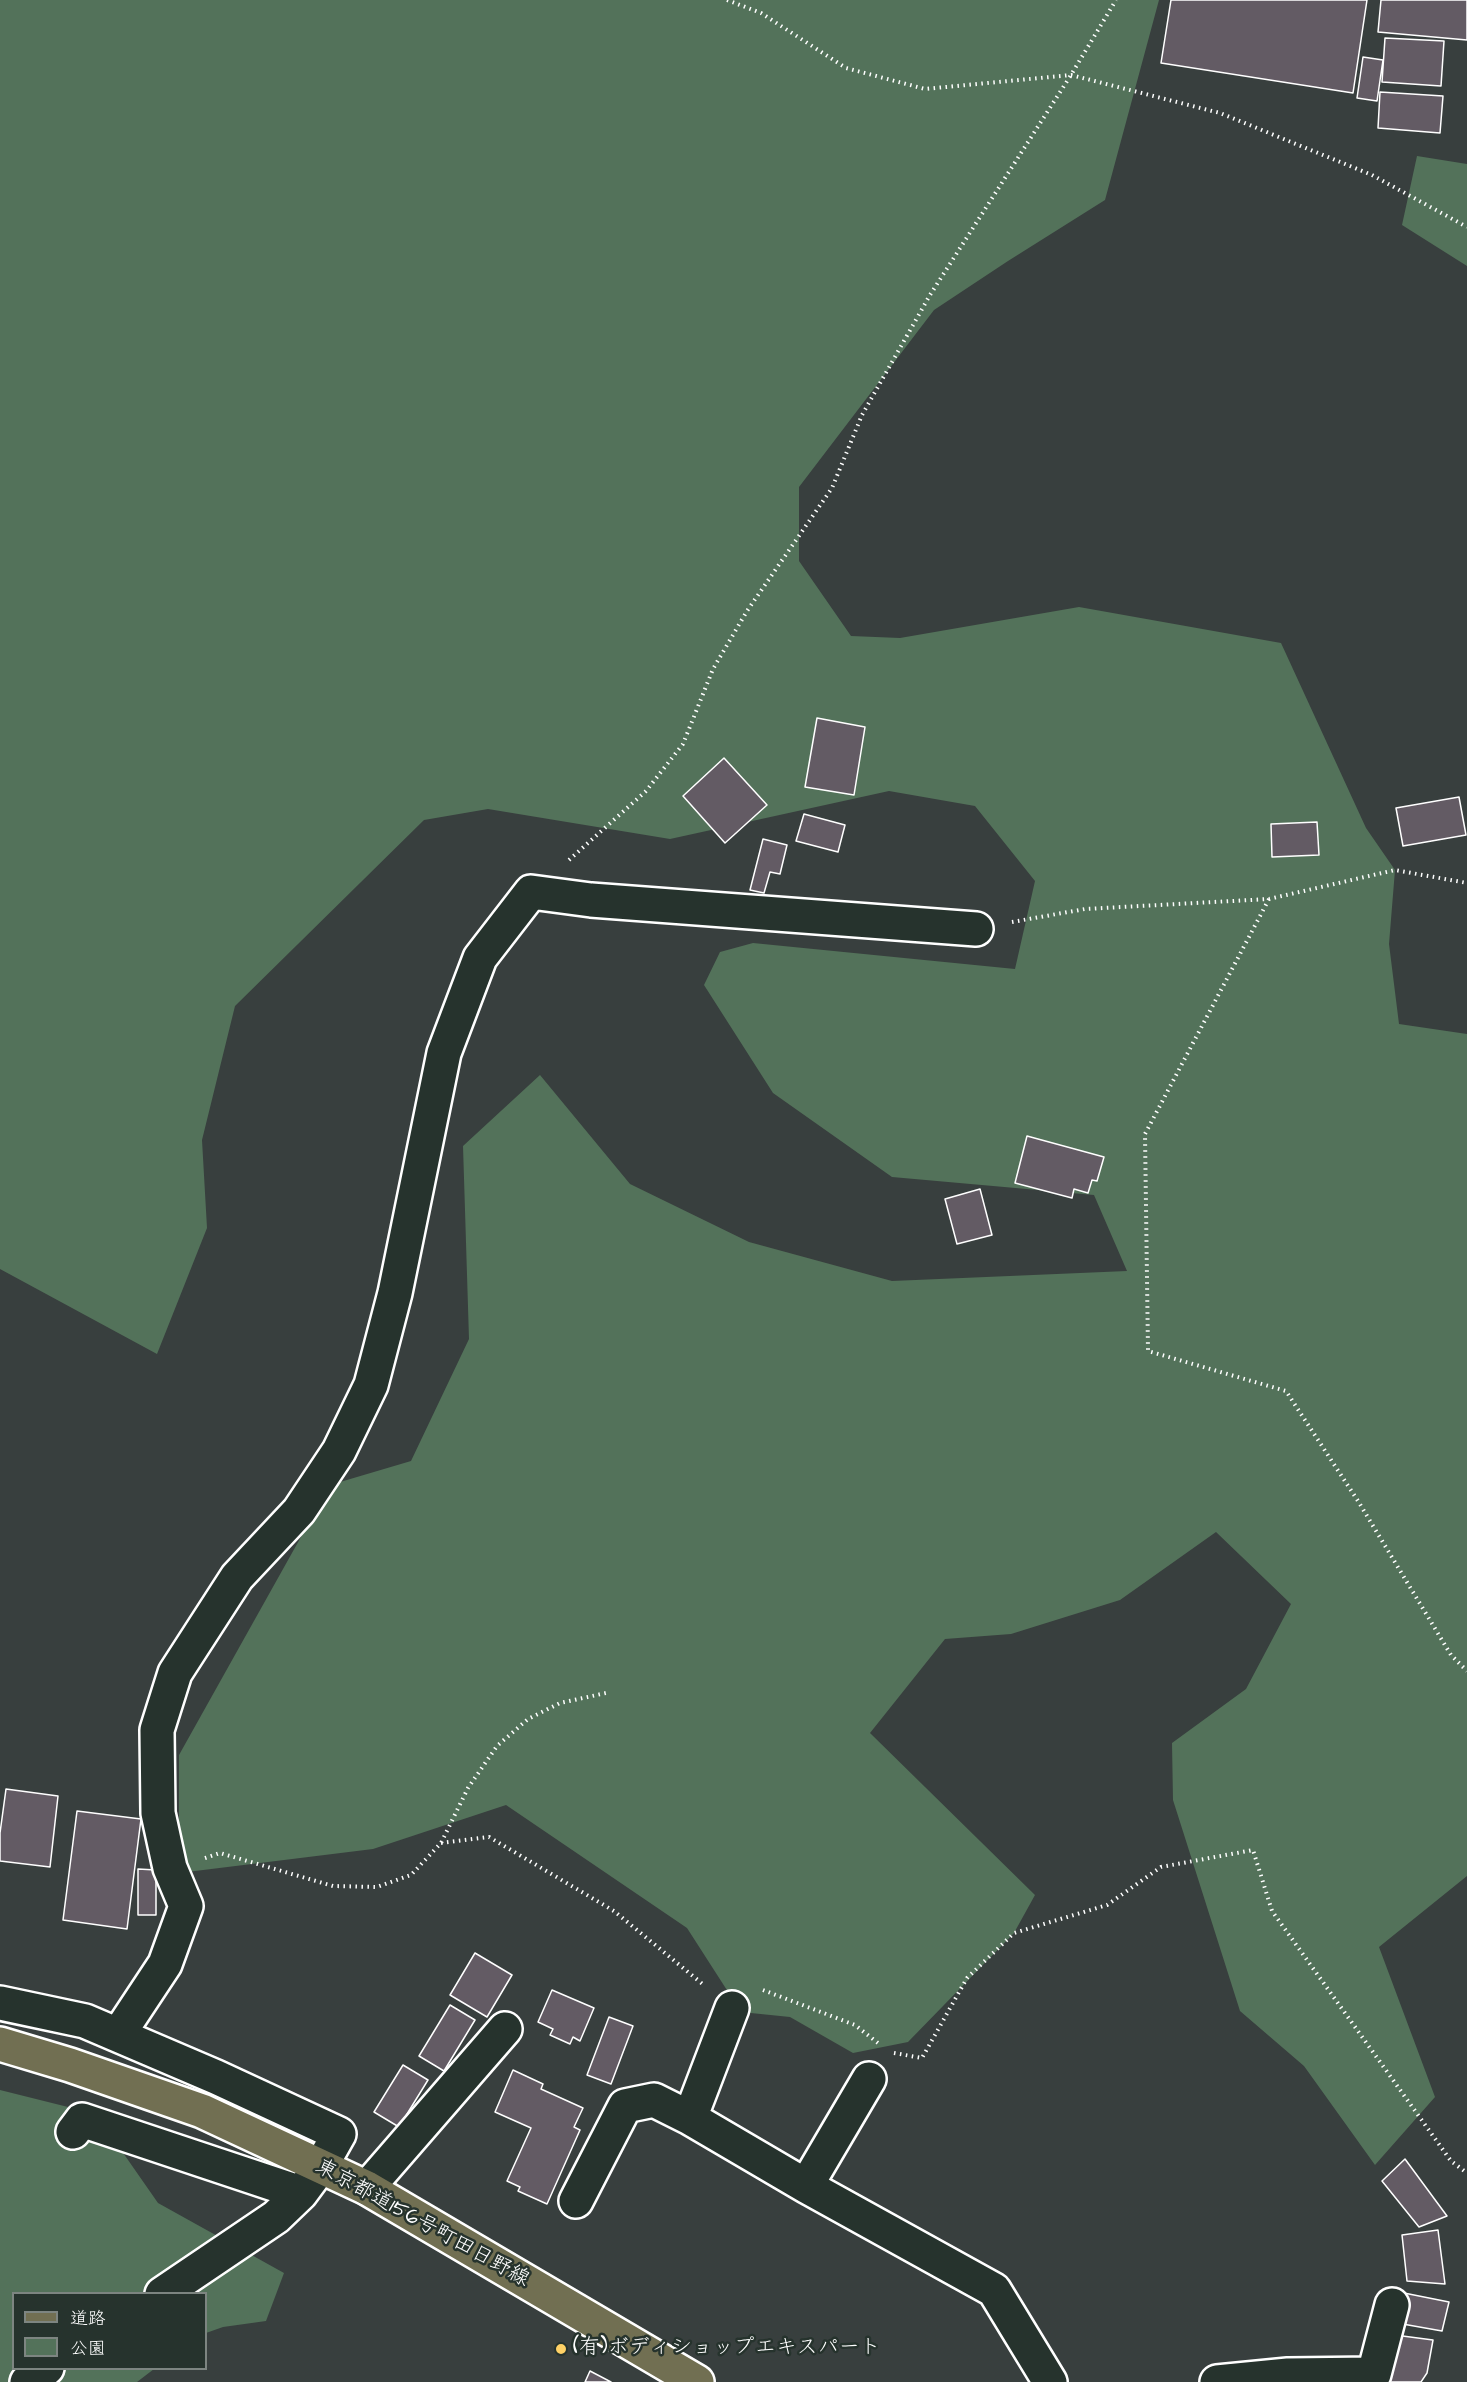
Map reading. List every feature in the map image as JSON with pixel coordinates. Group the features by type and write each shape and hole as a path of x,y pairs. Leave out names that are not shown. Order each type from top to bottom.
{"main road":[{"name":"東京都道156号町田日野線","path":"0,2044 70,2065 202,2111 367,2188 697,2382"}],"street":[{"path":"118,2035 165,1964 186,1906 170,1868 158,1813 157,1730 175,1673 237,1577 299,1511 339,1451 371,1385 395,1293 444,1053 480,958 531,892 591,900 976,929"},
{"path":"0,2003 85,2021 216,2077 339,2134 321,2166 301,2193 276,2217 165,2292"},
{"path":"690,2118 732,2008"},
{"path":"367,2188 505,2029"},
{"path":"806,2186 869,2079"},
{"path":"576,2201 625,2106 654,2100 690,2118 806,2186 994,2290 1050,2382"},
{"path":"73,2132 82,2120 301,2193"},
{"path":"1217,2382 1288,2375 1374,2374 1392,2305"},
{"path":"27,2382 43,2370"}],"path":[{"path":"727,0 761,13 846,68 925,88 1071,75 1220,113 1372,175 1467,227"},
{"path":"531,892 608,828 646,791 683,744 713,669 747,611 832,488 862,415 930,295 1071,75 1116,0"},
{"path":"976,929 1085,909 1269,899 1395,870 1467,883"},
{"path":"1269,899 1145,1134 1148,1351 1286,1391 1358,1501 1450,1655 1467,1671"},
{"path":"170,1868 220,1853 333,1886 377,1887 411,1875 441,1843 468,1788 497,1746 528,1719 539,1713 560,1703 606,1693"},
{"path":"441,1843 489,1837 614,1911 732,2008 765,1989 855,2025 880,2045"},
{"path":"888,2051 922,2058 968,1978 1014,1933 1107,1905 1161,1867 1252,1850 1272,1911 1451,2161 1467,2173"}],"green space":[{"path":"0,0 1159,0 1105,200 934,310 799,487 799,561 851,636 900,638 1079,607 1281,643 1366,828 1395,870 1389,944 1399,1024 1467,1034 1467,1876 1379,1947 1435,2097 1375,2165 1304,2066 1240,2011 1173,1800 1172,1743 1246,1689 1291,1604 1216,1532 1120,1600 1011,1634 945,1639 870,1733 1035,1895 1014,1933 908,2042 853,2053 790,2017 741,2012 687,1928 506,1805 373,1849 179,1873 179,1755 330,1485 411,1461 469,1339 463,1146 540,1075 630,1184 749,1242 892,1281 1127,1271 1094,1195 892,1177 773,1093 704,985 720,952 753,943 1015,969 1035,881 975,806 889,791 670,839 488,809 424,820 235,1006 202,1140 207,1228 157,1354 0,1269"},
{"path":"1417,156 1467,164 1467,266 1402,225"},
{"path":"0,2090 96,2114 158,2203 284,2273 266,2321 223,2327 207,2333 207,2292 12,2292 12,2370 153,2370 137,2382 0,2382"}],"building":[{"path":"1171,0 1367,0 1353,93 1161,63"},
{"path":"1381,0 1467,0 1467,40 1378,32"},
{"path":"1385,38 1444,41 1441,86 1382,82"},
{"path":"1363,57 1383,60 1377,101 1357,98"},
{"path":"1380,92 1443,96 1440,133 1378,128"},
{"path":"817,718 865,727 854,795 805,787"},
{"path":"724,758 767,805 725,843 683,796"},
{"path":"1459,797 1466,835 1403,846 1396,808"},
{"path":"804,814 845,825 838,852 796,841"},
{"path":"1317,822 1319,855 1272,857 1271,824"},
{"path":"763,839 787,845 780,874 770,872 764,893 750,890"},
{"path":"1027,1136 1104,1157 1097,1181 1092,1180 1088,1193 1074,1189 1072,1198 1015,1183"},
{"path":"980,1189 992,1235 957,1244 945,1199"},
{"path":"6,1789 58,1796 50,1867 0,1861 0,1833"},
{"path":"77,1811 141,1819 127,1929 63,1920"},
{"path":"138,1869 156,1870 156,1915 138,1915"},
{"path":"475,1953 512,1975 487,2017 450,1995"},
{"path":"552,1990 594,2008 580,2041 573,2037 570,2044 550,2035 553,2029 538,2022"},
{"path":"450,2005 475,2020 444,2071 419,2056"},
{"path":"609,2017 633,2026 611,2084 587,2075"},
{"path":"403,2065 428,2080 399,2127 374,2112"},
{"path":"513,2070 543,2084 541,2089 583,2108 574,2127 580,2130 547,2204 518,2191 520,2187 507,2181 531,2128 495,2112"},
{"path":"1405,2159 1447,2216 1419,2227 1382,2181"},
{"path":"1438,2230 1445,2284 1407,2281 1402,2235"},
{"path":"1404,2293 1449,2302 1442,2331 1397,2323"},
{"path":"1395,2335 1433,2340 1427,2373 1421,2382 1382,2382"},
{"path":"590,2371 611,2382 585,2382"}],"place":[{"name":"(有)ボディショップエキスパート","path":"561,2349"}]}
